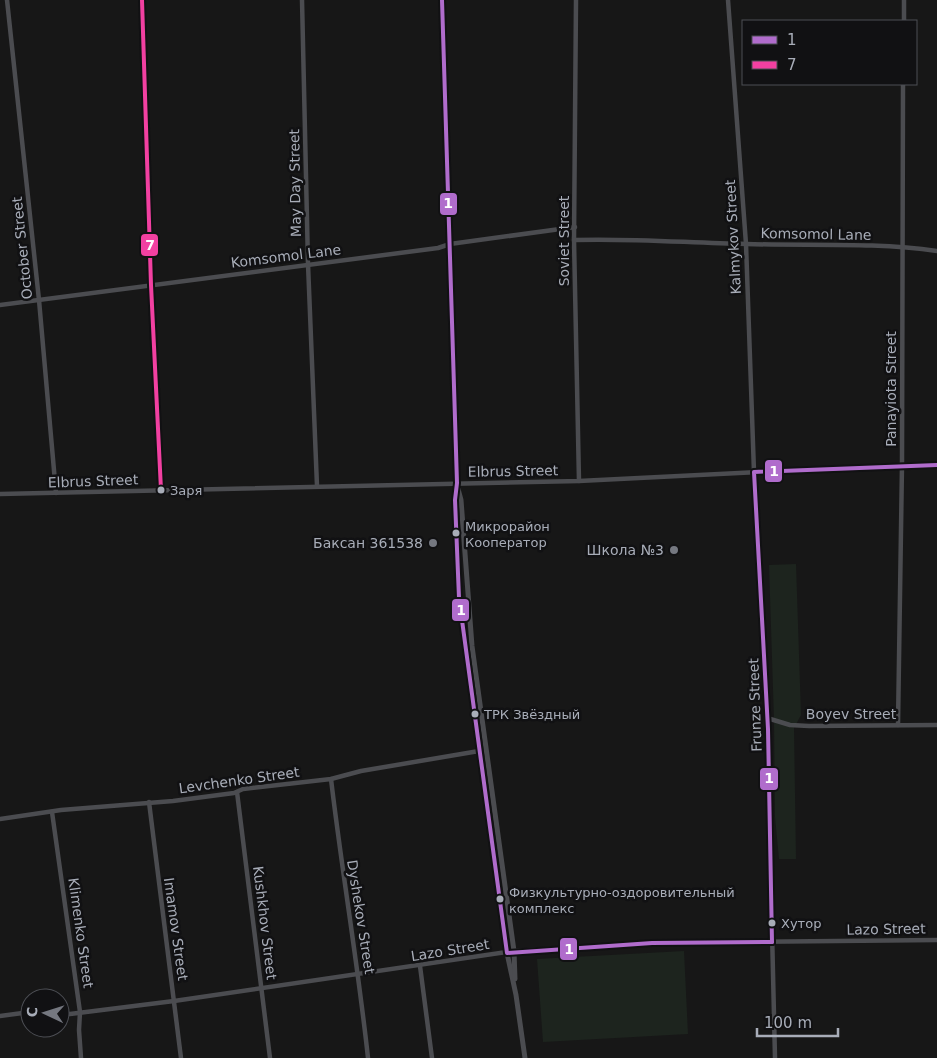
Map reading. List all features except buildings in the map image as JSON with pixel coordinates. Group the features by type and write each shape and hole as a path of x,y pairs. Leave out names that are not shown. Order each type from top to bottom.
{"street":[{"name":"October Street","path":"7,0 39,300 56,494"},
{"path":"142,0 151,284 161,490"},
{"name":"May Day Street","path":"302,0 308,264 316,486"},
{"path":"442,0 459,598 506,953 516,995 526,1058"},
{"name":"Soviet Street","path":"576,0 574,240 580,481"},
{"name":"Kalmykov Street","path":"728,0 746,244 754,472"},
{"path":"904,0 904,20"},
{"name":"Panayiota Street","path":"898,725 902,465 903,85"},
{"name":"Komsomol Lane","path":"0,305 438,248 450,244 575,228"},
{"name":"Komsomol Lane","path":"574,240 902,246 937,251"},
{"name":"Elbrus Street","path":"0,494 580,481 902,465 937,465"},
{"name":"Frunze Street","path":"754,472 767,718 775,1058"},
{"path":"457,483 461,500 472,646 514,952 516,995"},
{"name":"Boyev Street","path":"767,718 790,725 809,726 937,725"},
{"name":"Levchenko Street","path":"0,819 52,812 173,801 237,792 242,789 331,779 361,771 479,751"},
{"name":"Dyshekov Street","path":"331,779 359,974 368,1058"},
{"name":"Kushkhov Street","path":"237,792 270,1058"},
{"name":"Imamov Street","path":"149,802 181,1058"},
{"name":"Klimenko Street","path":"52,812 80,1012 81,1058"},
{"name":"Lazo Street","path":"70,1012 174,1001 514,952 652,943 937,940"},
{"path":"420,966 432,1058"},
{"path":"0,1016 20,1013"}],"shaded area":[{"path":"796,564 801,715 794,728 796,859 779,859 775,817 769,565"},
{"name":"Физкультурно-оздоровительный комплекс","path":"684,951 688,1034 543,1042 537,959"}],"transit line":[{"name":"7","path":"142,0 151,285 161,490"},
{"name":"1","path":"442,0 459,598 507,953 652,943 772,942"},
{"name":"1","path":"772,942 768,729 754,472 937,465"}],"place":[{"name":"Заря","path":"161,490"},
{"name":"Микрорайон Кооператор","path":"456,533"},
{"name":"Баксан 361538","path":"433,543"},
{"name":"Школа №3","path":"674,550"},
{"name":"ТРК Звёздный","path":"475,714"},
{"name":"Физкультурно-оздоровительный комплекс","path":"500,899"},
{"name":"Хутор","path":"772,923"}]}
